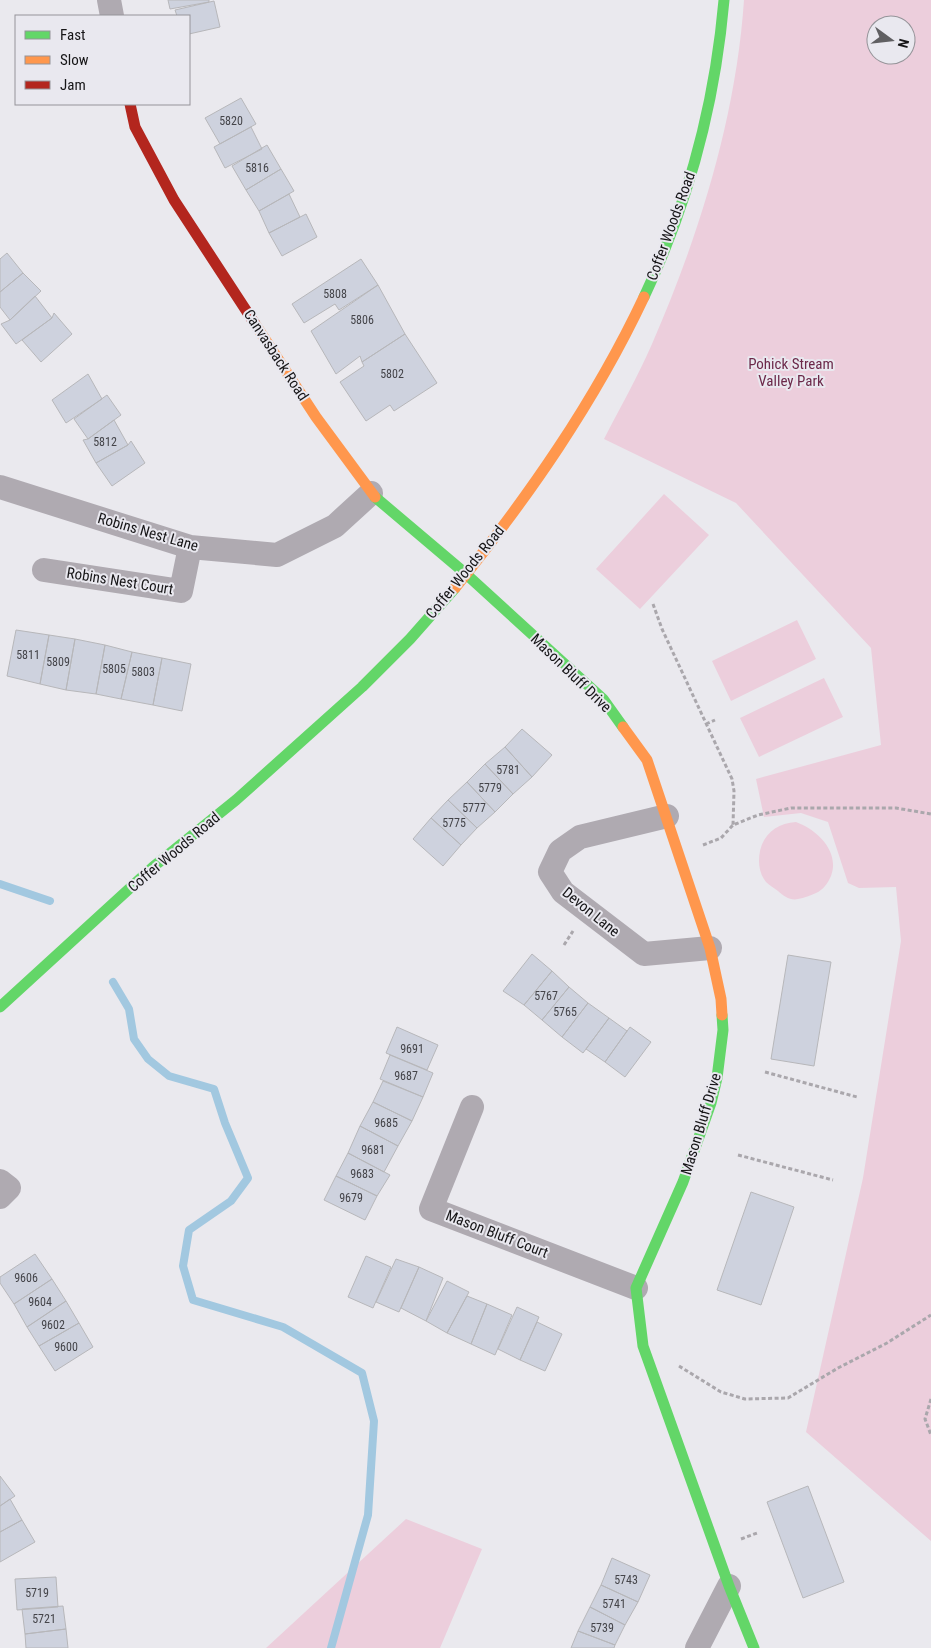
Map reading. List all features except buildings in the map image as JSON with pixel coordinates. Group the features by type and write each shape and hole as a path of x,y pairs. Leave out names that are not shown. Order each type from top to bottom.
{"street":[{"path":"109,0 112,15"},
{"name":"Coffer Woods Road","path":"0,1007 176,847 238,798 356,692 410,640 466,574 521,501 574,426 621,343 656,271 679,213 694,165 706,116 724,0"},
{"name":"Canvasback Road","path":"130,105 135,127 174,200 316,417 371,494 466,574"},
{"name":"Robins Nest Lane","path":"0,486 190,547 277,555 335,526 371,494"},
{"name":"Robins Nest Court","path":"44,570 181,591 190,547"},
{"name":"Mason Bluff Drive","path":"466,574 602,699 647,760 710,948 721,999 723,1030 718,1078 683,1182 636,1288"},
{"name":"Devon Lane","path":"667,816 580,837 560,852 550,872 563,892 644,954 710,948"},
{"name":"Mason Bluff Court","path":"472,1107 431,1209 636,1288"},
{"path":"0,1181 8,1188 0,1198"},
{"path":"636,1288 644,1346 729,1586 754,1648"},
{"path":"697,1648 729,1586"}],"path":[{"path":"653,604 662,629 732,779 734,791 732,825"},
{"path":"706,724 715,720"},
{"path":"705,844 721,838 732,825 758,815 791,808 896,808 931,814"},
{"path":"765,1072 857,1097"},
{"path":"738,1155 833,1180"},
{"path":"644,1346 721,1392 745,1399 788,1398 838,1368 887,1344 931,1315"},
{"path":"931,1399 925,1419 931,1435"},
{"path":"740,1540 756,1533"}],"green space":[{"name":"Pohick Stream Valley Park","path":"744,0 931,0 931,1541 806,1432 863,1178 901,941 896,887 859,888 848,883 828,822 801,813 764,817 756,779 881,745 871,648 736,503 604,439 647,356 685,261 713,176 733,88"},
{"path":"664,494 709,535 640,609 596,569"},
{"path":"797,620 816,659 731,701 712,661"},
{"path":"824,678 843,717 759,757 740,718"},
{"path":"796,822 812,830 825,843 830,850 833,867 830,879 821,890 807,896 790,899 766,882 759,866 759,861 762,845 769,833 781,825"},
{"path":"406,1519 482,1549 440,1648 266,1648"}],"waterway":[{"path":"0,884 50,901"},
{"path":"113,982 129,1009 134,1039 148,1059 169,1076 214,1089 225,1123 248,1178 231,1201 189,1230 183,1266 193,1300 283,1327 362,1373 374,1421 368,1515 331,1648"}],"traffic: fast":[{"path":"644,297 674,226 697,152 714,77 724,0"},
{"path":"375,497 466,574 603,699 623,727"},
{"path":"0,1007 153,867 236,800 362,687 410,639 455,588"},
{"path":"722,1015 723,1030 717,1078 711,1103 683,1182 636,1288 643,1346 729,1586 754,1648"}],"traffic: slow":[{"path":"455,588 534,484 558,448 604,374 644,297"},
{"path":"255,324 316,417 375,497"},
{"path":"623,727 647,760 710,948 721,999 722,1015"}],"traffic: jam":[{"path":"130,105 135,127 174,200 255,324"}]}
